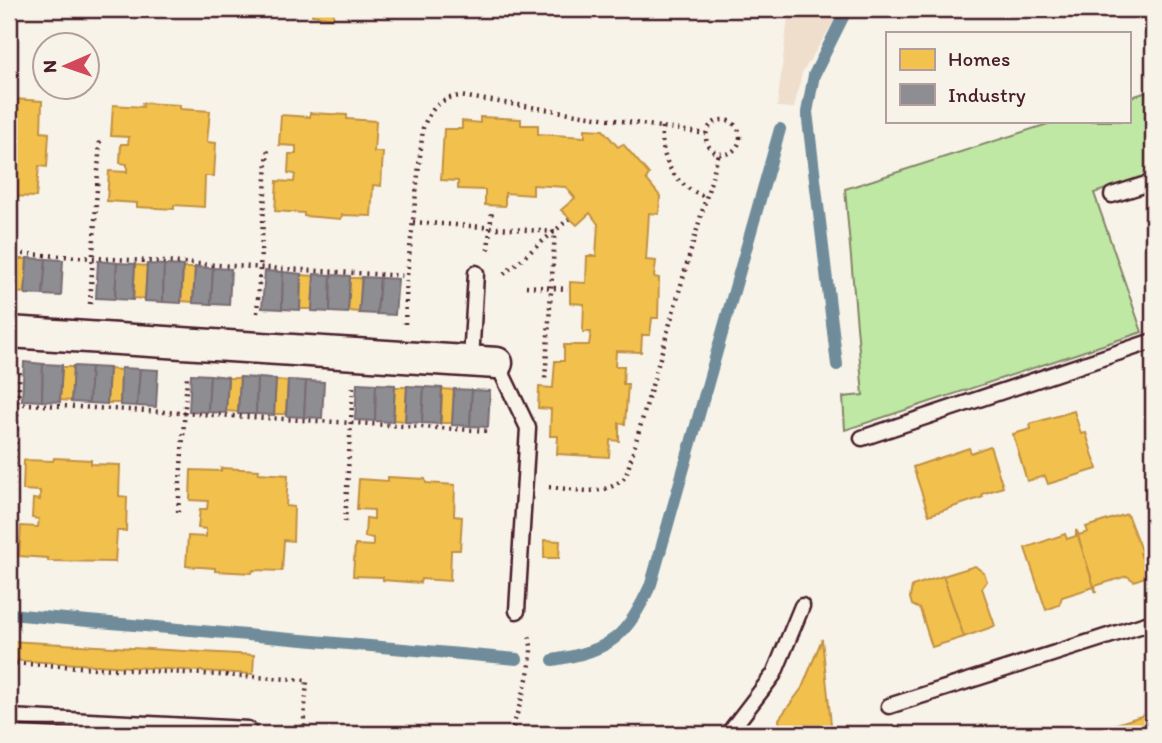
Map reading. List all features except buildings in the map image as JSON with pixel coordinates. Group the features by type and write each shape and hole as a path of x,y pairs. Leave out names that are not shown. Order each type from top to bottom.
{"street":[{"path":"15,332 484,362"}],"lane":[{"path":"1112,195 1153,182"},
{"path":"476,273 484,362 528,428 517,611"},
{"path":"862,438 1153,341"},
{"path":"728,734 774,674 802,606"},
{"path":"889,706 1146,624 1153,625"},
{"path":"9,717 248,729"}],"path":[{"path":"403,357 407,276 423,128 428,115 437,104 447,97 460,96 706,134"},
{"path":"726,121 736,126 739,136 737,146 729,153 719,153 707,144 706,134 716,122 726,121"},
{"path":"662,127 663,151 671,172 685,187 706,197"},
{"path":"88,337 100,138"},
{"path":"255,348 268,147"},
{"path":"524,485 608,490 626,476 719,153"},
{"path":"504,274 569,219"},
{"path":"413,222 555,232"},
{"path":"545,380 555,232"},
{"path":"9,253 407,276"},
{"path":"526,286 568,289"},
{"path":"12,500 17,404 15,332"},
{"path":"178,512 189,343"},
{"path":"345,522 355,354"},
{"path":"9,403 490,431"},
{"path":"9,663 307,680 303,734"},
{"path":"511,734 531,666"}],"shaded area":[{"path":"789,9 839,9 802,73 794,108 777,107"}],"green space":[{"path":"1153,90 1153,173 1094,193 1142,332 845,430 843,397 863,395 845,189 1054,122 1130,122 1130,98"}],"waterway":[{"path":"837,365 807,112 814,75 847,9"},
{"path":"553,660 589,652 614,638 633,617 651,584 780,129"},
{"path":"9,614 517,659"}]}
